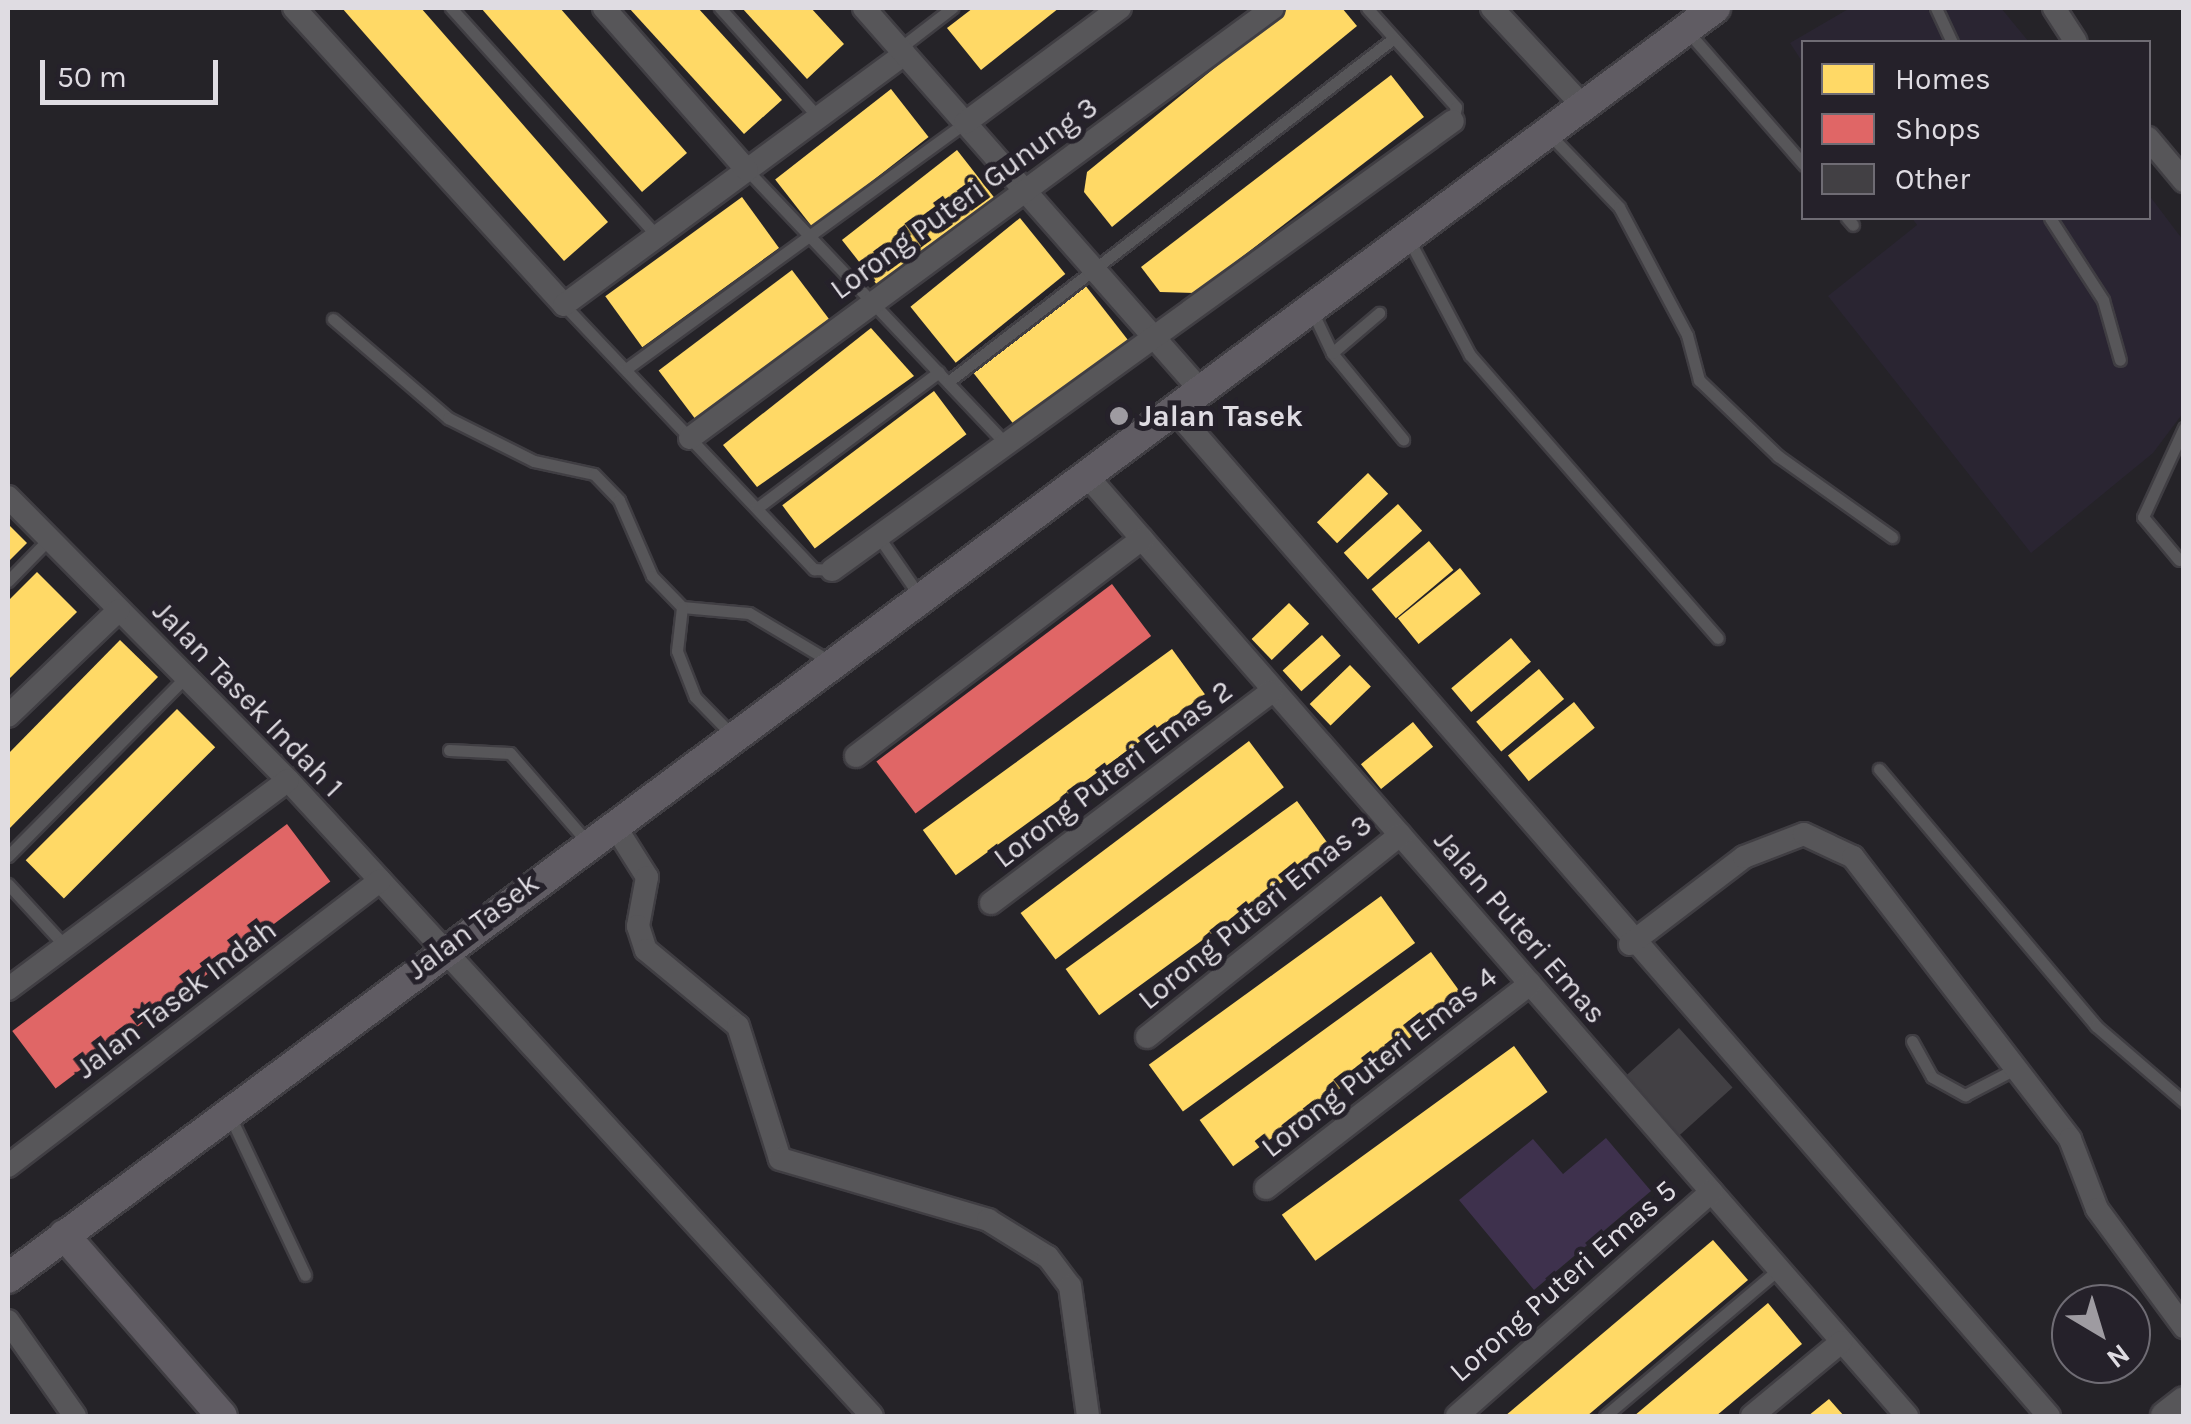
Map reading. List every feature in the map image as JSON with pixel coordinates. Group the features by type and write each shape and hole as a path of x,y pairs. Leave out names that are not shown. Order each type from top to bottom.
{"main road":[{"name":"Jalan Tasek","path":"8,1278 229,1114 439,950 1203,393 1697,16"},
{"path":"64,1235 222,1416"}],"street":[{"path":"294,8 564,304 902,51"},
{"path":"604,8 747,170"},
{"path":"864,8 1203,393"},
{"path":"966,123 1120,8"},
{"name":"Lorong Puteri Gunung 3","path":"690,438 1025,190 1244,15 1273,8"},
{"path":"1492,8 1582,105"},
{"path":"2054,8 2075,40"},
{"path":"832,570 1454,122"},
{"path":"2151,142 2184,181"},
{"path":"1176,412 1630,944 2049,1416"},
{"name":"Jalan Puteri Emas","path":"1088,477 1271,692 1905,1416"},
{"name":"Jalan Tasek Indah 1","path":"8,496 288,780 439,950 872,1416"},
{"path":"856,756 1142,539"},
{"path":"8,716 119,610"},
{"name":"Lorong Puteri Emas 2","path":"991,903 1271,692"},
{"path":"8,990 288,780"},
{"path":"613,823 647,876 638,926 646,950 738,1026 780,1159 988,1220 1048,1257 1070,1286 1088,1416"},
{"path":"1630,944 1744,857 1804,834 1853,858 2070,1139 2097,1210 2184,1327"},
{"name":"Lorong Puteri Emas 3","path":"1147,1036 1400,835"},
{"name":"Jalan Tasek Indah","path":"11,1157 380,880"},
{"name":"Lorong Puteri Emas 4","path":"1266,1188 1530,984"},
{"name":"Lorong Puteri Emas 5","path":"1457,1416 1711,1192"},
{"path":"8,1321 76,1416"},
{"path":"1752,1416 1841,1342"},
{"path":"2165,1416 2184,1401"}],"lane":[{"path":"452,8 657,236"},
{"path":"720,8 818,117"},
{"path":"902,51 952,8"},
{"path":"1367,8 1456,107 1454,122"},
{"path":"1936,8 1951,40"},
{"path":"1697,16 1801,161"},
{"path":"757,508 1096,271 1394,38"},
{"path":"626,369 812,240 966,123"},
{"path":"1547,132 1619,207 1687,334 1699,380 1778,456 1892,537"},
{"path":"747,170 1006,444"},
{"path":"2051,220 2104,300 2120,360"},
{"path":"1408,238 1470,355 1718,638"},
{"path":"564,304 814,569 832,570"},
{"path":"1312,311 1332,353 1403,439"},
{"path":"1332,353 1379,312"},
{"path":"333,318 448,418 534,461 594,474 619,500 652,576 682,607 749,613 833,663"},
{"path":"2179,560 2143,518 2184,428"},
{"path":"878,536 921,598"},
{"path":"8,580 49,538"},
{"path":"682,607 678,650 695,697 732,736"},
{"path":"8,856 186,677"},
{"path":"449,750 510,753 587,842"},
{"path":"1879,768 2096,1026 2184,1102"},
{"path":"8,884 66,946"},
{"path":"1912,1041 1932,1077 1965,1095 2015,1069"},
{"path":"229,1114 306,1275"},
{"path":"1605,1416 1778,1270"}],"shaded area":[{"path":"1850,8 2001,8 2027,40 1801,40 1801,60 1790,43"},
{"path":"2151,198 2183,240 2183,413 2153,453 2031,553 1828,296 1917,225 1913,220 2151,220"},
{"path":"1606,1138 1651,1191 1534,1290 1459,1200 1533,1139 1563,1174"}],"building: Homes":[{"path":"342,8 421,8 608,222 564,261"},
{"path":"481,8 560,8 687,153 642,192"},
{"path":"629,8 698,8 782,100 744,134"},
{"path":"742,8 811,8 844,44 807,79"},
{"path":"973,8 1059,8 981,70 947,28"},
{"path":"1288,8 1342,8 1357,26 1112,227 1084,192 1087,172"},
{"path":"1391,75 1424,117 1195,293 1160,292 1141,267"},
{"path":"891,89 929,137 813,228 775,180"},
{"path":"957,150 995,198 880,288 842,240"},
{"path":"742,197 779,248 642,347 605,296"},
{"path":"1020,218 1065,274 956,363 910,307"},
{"path":"792,270 831,321 697,422 659,371"},
{"path":"1085,285 1129,341 1017,428 973,372"},
{"path":"871,328 914,376 757,487 723,445"},
{"path":"934,391 966,434 815,548 782,505"},
{"path":"1368,473 1388,494 1337,543 1317,522"},
{"path":"1398,504 1422,531 1368,580 1344,553"},
{"path":"8,524 27,543 8,562"},
{"path":"1429,541 1453,570 1396,618 1372,589"},
{"path":"1460,568 1481,594 1419,644 1398,618"},
{"path":"37,572 77,612 8,680 8,601"},
{"path":"1289,603 1309,624 1272,660 1252,639"},
{"path":"1322,635 1341,656 1301,691 1283,670"},
{"path":"1511,638 1531,662 1471,712 1451,688"},
{"path":"120,640 158,677 8,830 8,754"},
{"path":"1172,649 1205,694 956,875 923,830"},
{"path":"1350,665 1371,687 1331,725 1310,704"},
{"path":"1539,669 1564,699 1501,752 1476,722"},
{"path":"1574,702 1595,728 1529,781 1508,755"},
{"path":"177,709 215,747 64,899 26,860"},
{"path":"1413,722 1433,747 1381,789 1361,764"},
{"path":"1249,741 1284,787 1055,959 1021,913"},
{"path":"1297,801 1331,847 1099,1015 1066,969"},
{"path":"1381,896 1415,943 1183,1112 1149,1065"},
{"path":"1431,952 1465,998 1233,1166 1200,1120"},
{"path":"1514,1046 1548,1092 1315,1261 1282,1215"},
{"path":"1713,1240 1748,1280 1587,1416 1505,1416"},
{"path":"1768,1303 1802,1344 1716,1416 1634,1416"},
{"path":"1829,1399 1844,1416 1808,1416"}],"building: Shops":[{"path":"1112,584 1151,636 916,813 876,762"},
{"path":"287,824 330,882 56,1089 12,1031"}],"building: Other":[{"path":"1679,1028 1733,1087 1678,1137 1624,1078"}],"place":[{"name":"Jalan Tasek","path":"1119,416"}]}
